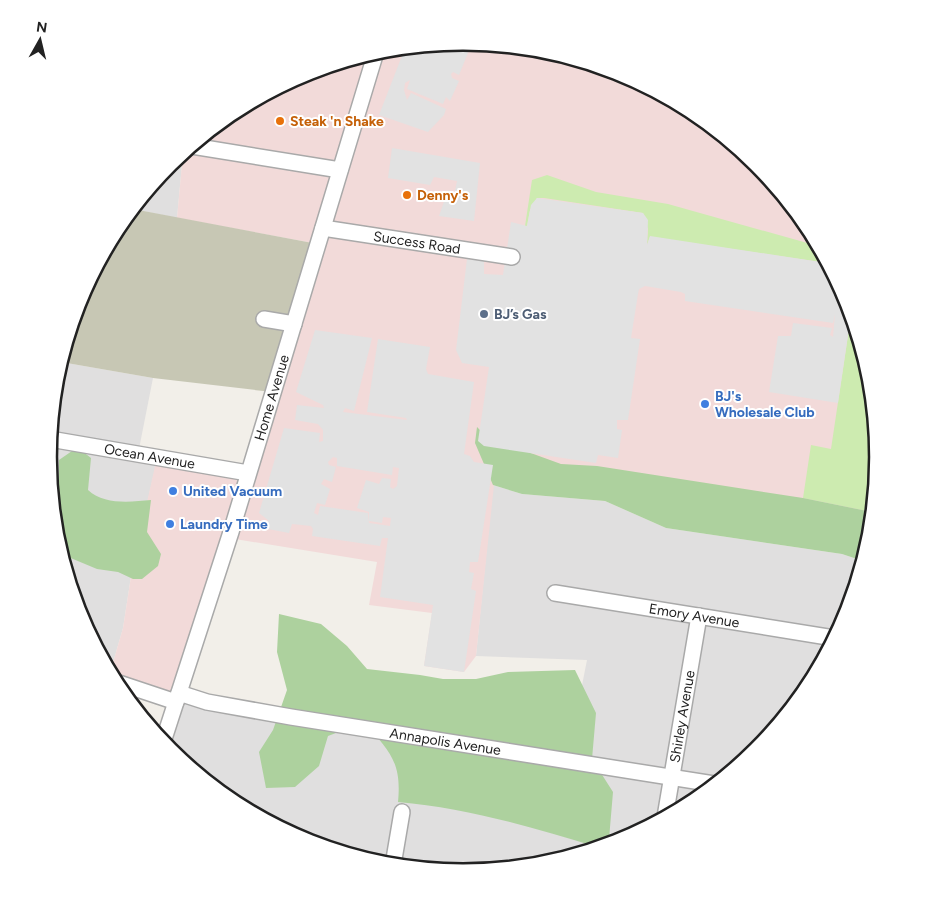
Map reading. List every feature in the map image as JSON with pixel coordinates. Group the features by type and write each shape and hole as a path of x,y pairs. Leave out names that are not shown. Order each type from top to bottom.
{"street":[{"name":"Home Avenue","path":"166,733 294,324 373,62"},
{"path":"201,147 340,170"},
{"name":"Success Road","path":"323,228 512,257"},
{"path":"264,319 294,324"},
{"name":"Ocean Avenue","path":"58,440 248,473"},
{"name":"Emory Avenue","path":"555,593 827,637"},
{"name":"Shirley Avenue","path":"667,808 699,616"},
{"name":"Annapolis Avenue","path":"128,685 177,697 291,717 705,783"},
{"path":"394,857 402,812"}],"shaded area":[{"path":"463,51 490,52 542,59 593,73 642,93 666,106 710,135 750,170 785,210 814,254 838,302 855,352 861,378 868,430 868,484 861,537 494,485 476,656 464,672 424,666 432,613 369,605 377,562 229,538 176,702 129,686 113,662 123,628 132,570 157,457 248,473 340,171 201,147 260,106 308,82 358,65 384,59 436,52"},
{"path":"469,51 459,75 453,72 451,74 452,78 459,81 450,101 446,97 443,104 407,89 410,80 405,83 404,90 407,100 411,93 446,109 444,115 428,132 379,115 402,56 436,52"},
{"path":"392,148 480,163 474,221 439,216 448,190 453,192 451,196 454,196 457,181 434,177 430,185 388,178"},
{"path":"194,152 334,177 313,243 177,218 182,164"},
{"path":"182,164 177,218 141,211"},
{"path":"537,198 643,213 648,220 647,245 650,236 818,262 838,302 849,332 838,403 769,392 778,336 791,336 793,323 832,328 830,335 833,337 835,314 833,323 685,301 685,294 681,292 645,286 639,289 631,338 640,339 628,420 617,420 617,429 622,430 618,458 598,455 596,463 484,446 478,441 489,367 462,363 456,350 467,259 484,261 484,274 503,275 511,222 527,226 531,205"},
{"path":"141,210 318,244 272,392 153,378 68,363 79,327 99,278 112,254"},
{"path":"315,330 372,338 354,411 345,408 343,412 407,420 406,418 367,412 378,339 430,347 426,369 428,374 474,382 464,454 470,456 474,462 493,465 478,562 470,562 469,572 474,573 471,589 476,591 464,672 424,666 433,605 380,597 388,538 382,538 380,546 312,536 313,529 311,526 292,524 289,533 268,529 268,520 259,513 284,428 320,433 319,442 323,441 323,430 318,424 295,420 297,405 324,408 323,405 296,392","holes":["333,457 337,458 337,466 392,475 393,467 399,468 397,486 393,489 390,487 391,479 382,478 379,484 366,480 357,508 369,512 369,521 382,523 383,517 391,518 390,526 369,523 368,513 320,506 318,515 314,513 317,503 325,505 330,489 321,484 324,479 332,482 336,467 329,465 328,462"]},
{"path":"68,363 153,378 138,454 157,460 132,570 123,628 113,662 88,612 71,562 65,536 58,484 57,457 61,404"},
{"path":"493,485 522,494 605,501 666,528 842,554 856,559 838,612 814,660 785,704 750,744 710,779 666,808 618,832 568,849 516,859 463,863 410,859 358,849 308,832 260,808 216,779 195,762 166,733 179,693 567,761 587,660 476,656"}],"green space":[{"path":"547,175 596,192 668,204 807,243 818,262 650,237 647,245 648,229 643,213 544,198 537,198 530,210 527,226 525,226 532,180"},
{"path":"849,332 861,378 868,430 868,484 865,511 803,498 811,445 831,449"},
{"path":"477,427 487,437 561,464 597,466 803,498 865,511 856,559 842,554 666,528 605,501 522,494 493,485 475,443"},
{"path":"72,451 82,451 91,458 88,490 94,495 118,501 151,500 147,532 161,554 158,566 142,579 133,579 118,572 97,569 70,558 59,493 59,460"},
{"path":"279,614 321,624 347,646 367,669 443,679 476,679 508,672 575,670 596,713 592,759 613,792 609,835 585,844 474,814 398,802 399,788 396,767 387,750 365,722 328,736 319,766 295,787 266,788 259,752 273,730 287,690 277,652"}],"place":[{"name":"Steak 'n Shake","path":"280,121"},
{"name":"Denny's","path":"407,195"},
{"name":"BJ’s Gas","path":"484,314"},
{"name":"BJ's Wholesale Club","path":"705,404"},
{"name":"United Vacuum","path":"173,491"},
{"name":"Laundry Time","path":"170,524"}]}
